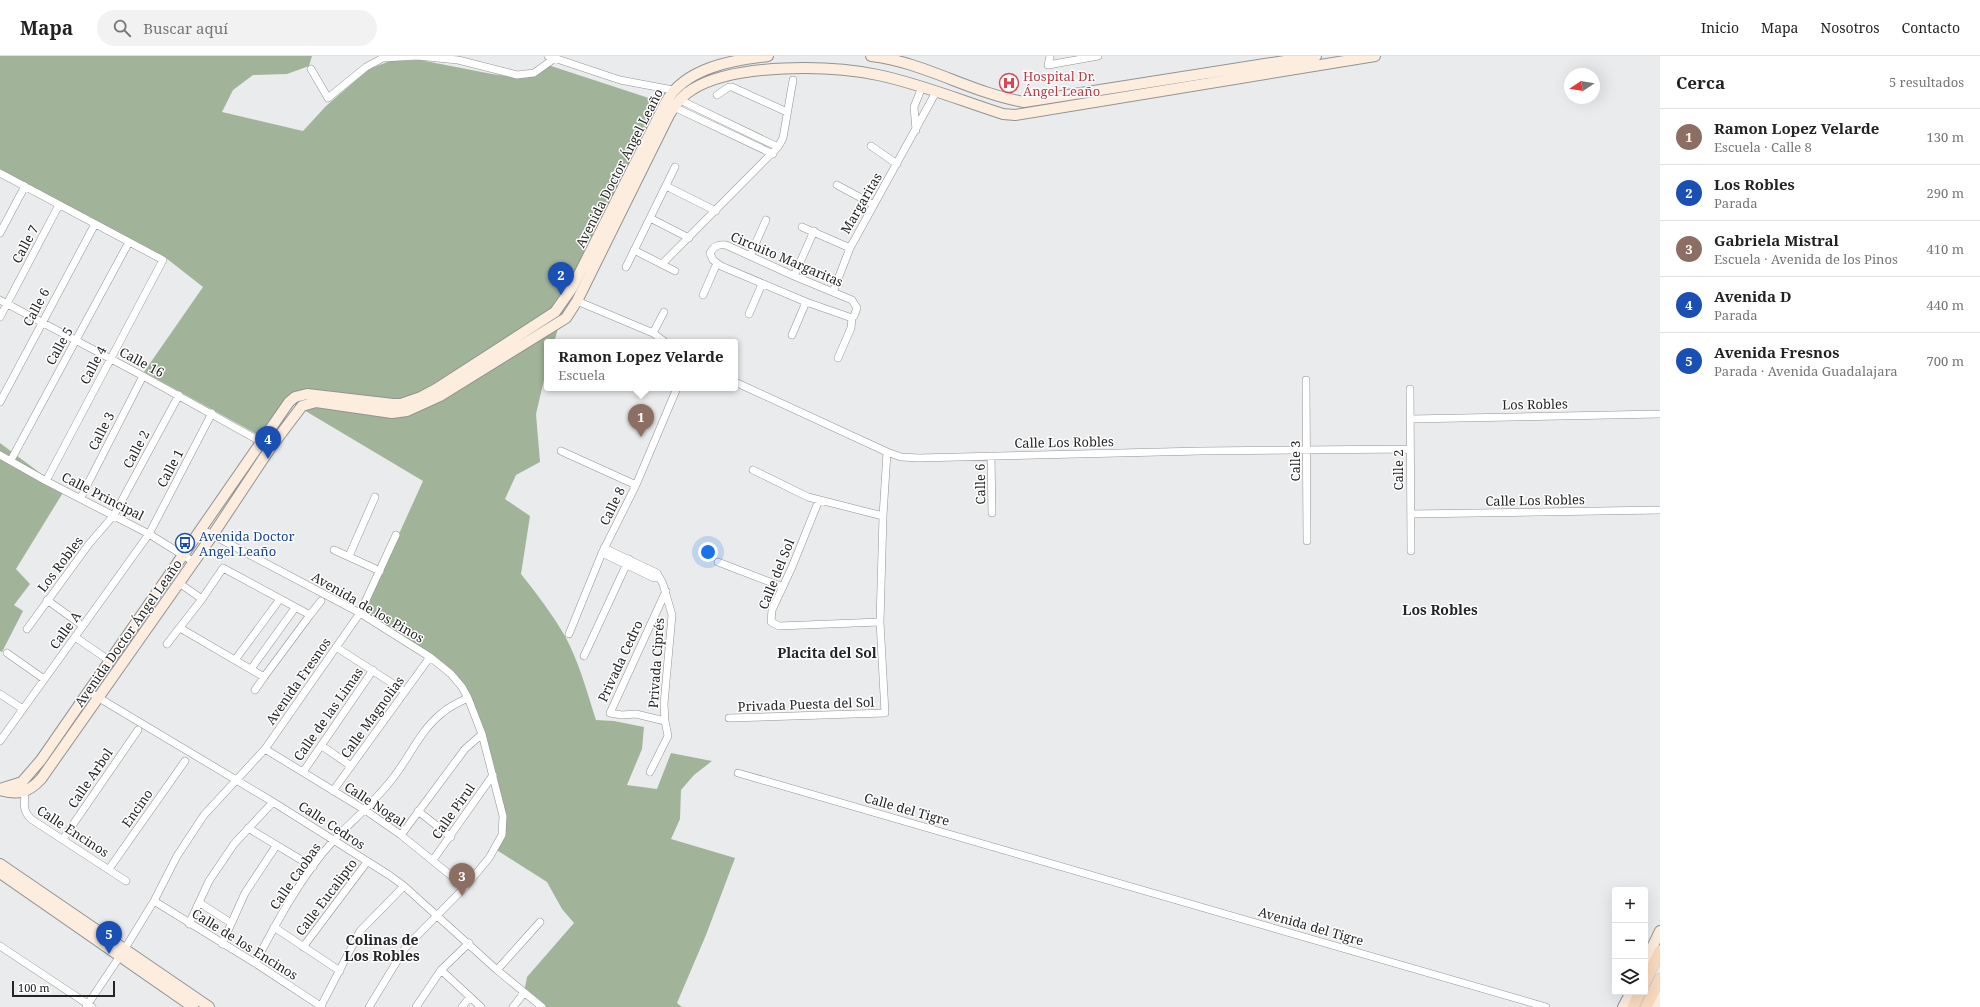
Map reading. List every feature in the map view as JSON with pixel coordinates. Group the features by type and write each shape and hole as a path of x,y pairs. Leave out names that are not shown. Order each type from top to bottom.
{"main road":[{"path":"1648,976 1660,950"},
{"path":"1646,1007 1660,978"},
{"path":"1633,1007 1639,995"}],"street":[{"path":"311,69 328,98 366,67 383,58 417,56 458,60 517,75 534,73 551,57 620,80 674,90"},
{"name":"Avenida Doctor Ángel Leaño","path":"25,793 41,779 212,536 266,444 280,414 289,402 295,397 307,394 393,404 408,402 436,389 555,312 572,288 666,102 674,90 692,77 715,67 747,58 768,56"},
{"path":"871,56 900,62 1004,99 1024,102 1316,56"},
{"path":"1050,56 1048,65 1098,56"},
{"name":"Avenida Doctor Ángel Leaño","path":"22,782 41,760 200,529 266,444 291,420 300,408 310,403 392,413 407,411 424,405 568,316 677,103 698,86 749,72 794,69 841,70 878,75 922,87 1003,114 1015,115 1373,56"},
{"path":"662,264 778,148 782,138 793,80"},
{"path":"717,94 728,87 732,87 787,112"},
{"path":"916,130 914,107 922,87"},
{"name":"Margaritas","path":"833,292 850,248 936,92"},
{"path":"677,103 704,111 778,148"},
{"path":"677,103 699,119 773,154"},
{"path":"699,119 704,111"},
{"path":"870,146 897,164"},
{"path":"626,267 675,167"},
{"path":"0,173 129,242"},
{"path":"836,184 874,205"},
{"path":"0,233 25,186"},
{"path":"666,186 716,211"},
{"name":"Calle 7","path":"0,317 59,205"},
{"path":"650,218 689,238"},
{"path":"750,256 766,220"},
{"name":"Calle 6","path":"0,402 94,224"},
{"path":"802,227 850,248"},
{"path":"794,276 814,232"},
{"name":"Calle 4","path":"46,481 163,260 129,242"},
{"name":"Calle 5","path":"10,460 129,242"},
{"name":"Circuito Margaritas","path":"717,263 713,260 710,253 713,248 720,244 726,245 794,276 852,300 857,308 852,318 851,328 838,358"},
{"path":"634,250 675,271"},
{"path":"704,295 717,263 806,302 852,318"},
{"path":"749,314 762,284"},
{"name":"Calle 16","path":"0,300 179,395 266,444"},
{"path":"577,301 652,333 661,339"},
{"path":"792,335 806,302"},
{"path":"652,333 664,312"},
{"name":"Calle 3","path":"81,497 143,376"},
{"name":"Calle 3","path":"1306,380 1307,541"},
{"name":"Calle Los Robles","path":"738,383 887,452 901,457 919,458 1410,449"},
{"name":"Calle 2","path":"1410,389 1411,551"},
{"name":"Calle 8","path":"569,634 603,550 636,485 676,391"},
{"name":"Calle 2","path":"114,515 179,395"},
{"name":"Calle 1","path":"149,534 212,414"},
{"path":"280,414 281,420 284,423 291,420"},
{"name":"Los Robles","path":"1410,419 1660,414"},
{"path":"561,451 636,485"},
{"path":"880,622 883,516 887,452"},
{"name":"Calle Principal","path":"0,455 46,481 81,497 149,534 194,562"},
{"name":"Calle 6","path":"991,456 992,513"},
{"path":"753,470 808,497 883,516"},
{"path":"349,556 374,497"},
{"name":"Calle del Sol","path":"819,500 792,567 772,610 771,622 779,626 880,622"},
{"name":"Calle Los Robles","path":"1410,514 1660,510"},
{"name":"Los Robles","path":"27,629 89,544 114,515"},
{"name":"Avenida de los Pinos","path":"200,529 360,613 430,657 451,674 468,698 482,734 503,816 504,830 495,849 465,888 436,915 402,953 369,1007"},
{"name":"Calle A","path":"0,741 149,534"},
{"name":"Avenida Fresnos","path":"88,1006 154,901 177,856 204,815 265,749 360,613 396,536"},
{"path":"334,550 380,571"},
{"name":"Privada Ciprés","path":"603,550 628,562 657,573 666,591 672,615 666,677 665,721 668,736 650,772"},
{"path":"584,656 628,562"},
{"path":"718,562 782,587"},
{"path":"167,644 202,599 223,568 310,615"},
{"path":"180,583 202,599"},
{"name":"Privada Cedro","path":"665,721 636,714 622,715 610,712 666,591"},
{"path":"235,660 280,599"},
{"path":"47,600 83,626"},
{"path":"255,690 321,601"},
{"path":"251,669 295,608"},
{"name":"Privada Puesta del Sol","path":"729,718 885,713 880,622"},
{"path":"180,628 264,677"},
{"path":"75,637 110,661"},
{"path":"336,647 373,670 404,692"},
{"path":"7,653 44,679"},
{"name":"Calle Magnolias","path":"333,790 430,657"},
{"name":"Calle de las Limas","path":"303,772 373,670"},
{"name":"Calle Cedros","path":"88,692 273,802 404,886 469,943 497,970 542,1007"},
{"path":"0,694 23,709"},
{"name":"Calle Caobas","path":"255,963 274,927 313,867 334,840 365,810 390,782 436,718 447,709 468,698"},
{"name":"Calle Arbol","path":"63,839 138,730"},
{"path":"401,835 465,749 482,734"},
{"name":"Calle Nogal","path":"322,746 351,766"},
{"name":"Calle Nogal","path":"265,749 365,810 401,835 465,888"},
{"name":"Encino","path":"109,869 185,761"},
{"name":"Calle del Tigre","path":"738,773 1069,868"},
{"name":"Calle Pirul","path":"433,860 451,837 493,775"},
{"path":"22,782 25,793 14,793 0,790 22,782"},
{"name":"Calle Encinos","path":"25,793 23,807 25,813 126,881"},
{"path":"189,924 209,881 234,844 273,802"},
{"name":"Calle Nogal","path":"418,812 451,837"},
{"path":"248,828 313,867"},
{"path":"222,944 245,893 276,846"},
{"name":"Calle Eucalipto","path":"303,947 367,862"},
{"path":"0,864 194,1007"},
{"name":"Avenida del Tigre","path":"1069,868 1546,1007"},
{"path":"0,873 122,953 209,1007"},
{"path":"321,1006 360,931 404,886"},
{"name":"Calle de los Encinos","path":"154,901 189,924 255,963 321,1006"},
{"path":"200,903 231,923"},
{"path":"497,970 540,922"},
{"path":"274,927 340,971"},
{"path":"1646,959 1660,931"},
{"path":"416,1007 441,970 469,943"},
{"path":"0,946 88,1006"},
{"path":"441,970 481,1007"},
{"path":"513,1007 524,993"},
{"path":"1623,1007 1629,995"},
{"path":"1655,1007 1660,996"},
{"path":"462,1007 470,997"}],"green space":[{"path":"0,56 312,56 309,66 287,74 253,75 233,90 222,112 303,131 326,106 369,69 390,61 420,60 521,78 548,65 661,102 571,287 555,339 544,339 544,380 536,414 540,462 516,475 505,499 530,516 521,574 544,604 565,636 579,667 596,720 614,721 644,727 642,749 627,785 657,789 671,753 712,761 694,775 681,790 680,819 671,839 735,858 706,935 677,1003 682,1007 542,1007 524,993 527,977 574,923 562,909 547,882 495,849 504,826 468,698 430,657 360,613 384,567 423,481 287,400 260,436 144,372 203,287 166,258 0,170"},
{"path":"0,443 64,491 16,569 30,584 14,605 23,611 2,652 0,651"}],"place":[{"name":"Hospital Dr. Ángel Leaño","path":"1009,83"},
{"name":"Los Robles","path":"561,295"},
{"name":"Ramon Lopez Velarde","path":"641,437"},
{"name":"Avenida D","path":"268,459"},
{"name":"Avenida Doctor Angel Leaño","path":"185,543"},
{"name":"Gabriela Mistral","path":"462,896"},
{"name":"Avenida Fresnos","path":"109,954"}],"district":[{"name":"Los Robles","path":"1440,610"},
{"name":"Placita del Sol","path":"827,653"},
{"name":"Colinas de Los Robles","path":"382,948"}]}
